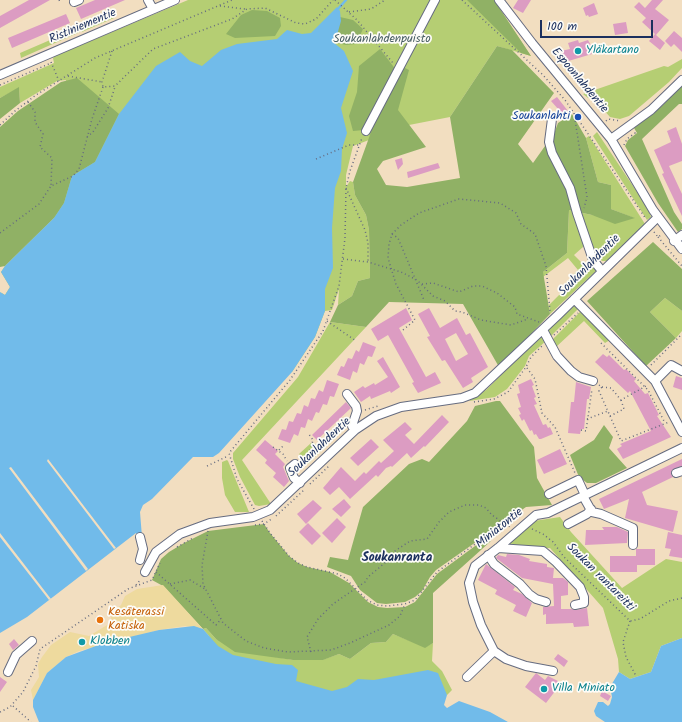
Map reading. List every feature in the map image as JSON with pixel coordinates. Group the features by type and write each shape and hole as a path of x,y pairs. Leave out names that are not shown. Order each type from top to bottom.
{"street":[{"name":"Ristiniementie","path":"0,75 50,59 150,3 175,0"},
{"path":"366,131 435,0"},
{"name":"Espoonlahdentie","path":"499,0 565,84 601,125 611,139 658,218 674,241 682,249"},
{"path":"611,139 651,110 682,80"},
{"path":"552,119 549,142 552,153 570,188 577,213 594,260 602,271"},
{"name":"Soukanlahdentie","path":"145,572 156,552 180,534 210,523 253,517 265,513 278,505 354,430 376,416 401,407 468,397 482,387 547,326 658,218"},
{"path":"674,241 682,235"},
{"path":"574,299 653,380 682,432"},
{"path":"547,326 549,339 557,356 579,377 593,381"},
{"path":"653,380 671,365 682,372"},
{"path":"347,394 356,406 357,411 352,426 354,430"},
{"name":"Miniatontie","path":"494,651 472,602 469,583 475,566 536,515 548,513 682,448"},
{"path":"292,466 294,478 300,483"},
{"path":"549,494 578,480 592,512 601,514 633,528 633,545"},
{"path":"568,524 587,514 591,510"},
{"path":"140,537 143,549 140,560"},
{"path":"498,548 542,551 556,562 580,587 584,597 584,603 575,605"},
{"path":"488,555 494,564 520,584 529,594 536,599 546,602"},
{"path":"8,672 16,655 32,641"},
{"path":"467,677 494,651 506,659 519,664 553,671"}],"path":[{"path":"0,125 28,101 95,58 232,0"},
{"path":"218,6 247,10 265,8 296,23 305,24 316,19 334,0 349,12 399,70"},
{"path":"349,12 371,9 385,0"},
{"path":"462,0 543,75 574,112 658,237 682,266"},
{"path":"87,137 93,132 108,108 115,86 153,49 232,18 247,10"},
{"path":"50,186 73,176 79,169 87,137 103,87 102,82 112,51"},
{"path":"0,85 50,59 59,81"},
{"path":"68,76 102,82"},
{"path":"103,87 115,86"},
{"path":"0,233 39,204 50,186 52,158 40,147 43,134 34,122 35,112 28,101"},
{"path":"574,112 587,197 584,210"},
{"path":"601,125 608,119 621,122 626,120 635,133 625,142 625,150"},
{"path":"253,508 237,479 228,456 230,450 290,380 308,355 327,321 339,286 343,259 346,188 366,131"},
{"path":"316,159 349,145 360,145"},
{"path":"346,188 366,230 368,262"},
{"path":"402,330 415,320 396,284 388,258 389,244 392,234 401,225 419,214 459,199 500,202 516,213 521,224 536,234 546,266 547,326 517,314 515,306 497,293 482,286 473,286 459,292 433,283 421,284"},
{"path":"658,237 666,230"},
{"path":"392,234 398,238 417,280 424,300"},
{"path":"343,259 368,262 391,268 417,280 433,296 445,301 455,311 462,312 481,320 511,325 528,319"},
{"path":"470,403 494,399 508,392 526,367 531,357 583,308"},
{"path":"327,321 356,341"},
{"path":"645,371 682,334"},
{"path":"601,343 645,386 665,423"},
{"path":"526,367 535,379 542,412 555,427 578,480"},
{"path":"621,400 653,380"},
{"path":"581,430 586,431 593,381 602,387 611,388 621,400 624,409 610,416"},
{"path":"602,387 599,391 621,441 676,419"},
{"path":"587,419 608,411"},
{"path":"273,447 280,450 292,466 300,470 307,463 313,440 308,433"},
{"path":"280,450 283,446"},
{"path":"207,466 228,456"},
{"path":"253,525 264,524 281,513 329,466"},
{"path":"264,524 284,550 298,563 307,567 338,574 356,588 367,600 377,605 405,604 415,600 437,572 486,536 508,526 492,515 486,508 479,505 461,507 450,512 444,517 427,539 410,541 392,553 386,562 356,588 333,604 318,618 308,637 311,652"},
{"name":"Soukan rantareitti","path":"530,529 543,534 553,542 564,557 630,621 640,619 669,601 682,598"},
{"path":"202,534 208,531 201,575 205,589 221,619 246,641 264,648 288,652 331,650 389,625 400,616 405,604"},
{"path":"174,549 196,537"},
{"path":"0,712 3,712 13,705 34,672 40,649 128,589 152,580 161,559"},
{"path":"156,571 216,625 221,619"},
{"path":"170,584 190,580 205,589"},
{"path":"630,621 623,642 626,657 636,676"},
{"path":"13,705 31,722"}],"green space":[{"name":"Soukanlahdenpuisto","path":"188,0 494,0 531,56 497,46 450,117 409,125 353,146 346,175 346,187 350,181 353,182 355,195 366,215 369,230 370,278 358,281 352,296 338,305 339,289 332,310 325,311 315,337 292,372 69,362 0,292 5,295 10,287 1,272 5,266 54,218 66,80 57,81 20,103 19,88 0,98 0,87 54,63 53,58 55,56"},
{"path":"467,0 494,0 531,56 521,53"},
{"path":"252,10 267,11 280,18 281,26 275,36 235,38 226,34 241,15"},
{"path":"112,14 114,18 82,32 80,27"},
{"path":"340,17 353,20 363,29 356,44 346,45 333,42 337,35"},
{"path":"78,28 80,32 21,58 20,53"},
{"path":"497,46 512,50 554,93 518,144 533,163 552,139 558,123 572,114 586,138 598,182 611,185 611,209 635,218 615,224 592,215 569,210 567,253 543,272 550,314 499,367 463,304 389,302 366,327 330,322 338,305 352,296 358,281 370,278 369,230 366,215 355,195 353,182 379,110 403,67 409,70 398,110 426,147 383,161 377,169 386,185 407,187 460,178 450,117"},
{"path":"380,49 396,70 364,130 353,131 349,116 357,92 359,66"},
{"path":"682,59 682,68 669,82 629,116 620,119 610,117 593,98 588,98 583,94 664,66 668,67"},
{"path":"77,78 119,114 95,162 72,176 64,203 54,218 5,266 0,267 0,127 18,111 61,82"},
{"path":"682,84 682,104 679,104 642,139 674,212 682,224 682,229 678,232 658,203 625,146 628,140 637,133 634,128 663,105"},
{"path":"19,87 20,103 0,119 0,98"},
{"path":"597,132 649,210 651,217 647,220 593,136"},
{"path":"589,136 645,224 607,261 602,261 595,253 587,237 578,212 592,215 634,218 611,209 611,185 598,182 586,138"},
{"path":"569,210 574,211 585,241 583,247 574,255 582,263 591,263 596,265 596,271 550,314 549,305 561,293 567,282 578,270 568,258 543,277 543,272 567,253"},
{"path":"653,242 682,269 682,311 665,298 650,312 676,338 646,366 587,301"},
{"path":"665,298 682,311 682,331 676,338 650,312"},
{"path":"575,306 579,308 551,336 548,330 570,307"},
{"path":"582,310 610,340 605,343 584,321 556,347 552,340"},
{"path":"330,322 366,327 242,460 271,504 259,506 255,505 240,477 233,459 233,453 298,377"},
{"path":"543,334 547,340 529,356 525,366 507,389 495,397 469,401 486,390"},
{"path":"500,401 534,447 537,478 552,505 526,507 436,570 422,591 415,597 405,602 386,604 377,603 360,590 351,576 327,567 330,557 348,560 363,507 409,464 422,459 429,462 467,421 475,406"},
{"path":"604,425 613,437 609,448 627,468 596,483 587,483 579,477 570,455 594,440"},
{"path":"311,443 320,445 324,448 308,464 299,454"},
{"path":"227,460 249,512 235,512 225,495 222,478 222,462"},
{"path":"560,517 571,532 622,588 666,559 682,562 682,638 661,646 651,672 630,679 619,672 618,659 603,608 550,548 526,548 507,544 534,521"},
{"path":"264,524 289,556 298,563 307,567 330,572 349,583 368,602 378,607 387,608 405,607 415,602 437,574 486,538 491,541 433,593 433,643 425,648 393,634 386,642 371,643 350,659 339,654 323,660 293,660 235,652 216,639 206,628 203,629 163,586 152,580 161,559 169,552 208,531"},
{"path":"206,628 216,639 270,656 293,660 322,660 339,654 350,659 371,643 386,642 393,634 425,647 433,643 432,661 442,671 452,690 447,695 435,690 394,722 227,722 209,636 203,629"}],"sand":[{"name":"Klobben","path":"163,585 203,629 185,626 159,630 79,651 66,657 47,673 33,700 31,690 39,677 38,664 51,645 70,632 89,636 112,622 110,614 121,605 125,596 137,589"}],"water":[{"path":"337,7 340,11 341,21 337,35 333,42 344,51 353,71 341,108 347,133 342,149 341,171 335,188 332,228 333,268 325,289 325,311 315,337 292,372 219,453 213,457 193,457 152,499 143,505 140,512 142,537 138,538 136,533 27,617 0,633 0,292 5,295 10,287 1,272 5,266 54,218 64,203 72,176 95,162 119,114 156,66 180,52 190,61 202,66 221,50 237,44 277,39 287,30 302,34 311,33"},
{"path":"194,626 203,629 218,646 233,655 276,664 292,665 298,670 296,681 332,691 347,687 358,679 374,680 428,670 438,673 447,695 444,705 447,708 459,701 490,712 508,722 39,722 33,707 33,700 47,673 66,657 104,643 159,630"},
{"path":"682,638 682,722 605,722 596,716 594,711 598,702 603,702 608,706 610,704 612,697 610,687 619,672 630,679 651,672 661,646"}],"pier":[{"path":"48,459 116,548 114,549 47,461"},
{"path":"11,467 88,569 86,571 9,468"},
{"path":"0,533 51,599 49,600 0,537"}],"building":[{"path":"29,0 50,0 0,28 0,16"},
{"path":"95,0 125,0 81,19 76,8"},
{"path":"518,0 531,0 523,13 513,8"},
{"path":"652,0 663,0 655,9 669,20 656,35 665,43 660,50 649,41 655,34 642,22 646,18 634,7 639,2 645,8"},
{"path":"594,3 598,14 589,17 588,15 586,16 583,8"},
{"path":"66,14 70,23 12,48 8,38"},
{"path":"626,22 628,33 615,35 613,24"},
{"path":"674,31 682,38 682,52 674,44 671,47 665,41"},
{"name":"Yläkartano","path":"578,40 579,43 588,40 594,51 591,52 592,54 565,62 561,51 570,49 568,43"},
{"path":"557,97 568,111 559,118 555,113 559,110 551,101"},
{"path":"676,127 682,144 682,161 669,166 682,194 682,216 662,174 664,173 654,150 671,142 667,131"},
{"path":"402,158 403,164 398,170 395,160"},
{"path":"438,163 440,168 408,178 407,172"},
{"path":"406,308 412,320 399,328 426,377 435,372 441,383 418,393 412,383 414,382 388,335 378,341 371,329"},
{"path":"429,308 440,328 457,318 466,335 470,333 488,367 471,378 473,382 463,388 445,360 442,361 427,337 430,336 418,314","holes":["456,333 468,354 456,361 445,339"]},
{"path":"363,342 376,347 372,357 368,356 364,365 360,363 357,373 353,371 350,380 337,375 341,366 344,367 348,358 352,359 356,350 359,352"},
{"path":"603,354 607,357 609,355 624,370 626,369 636,379 634,381 645,394 648,393 659,415 657,416 671,437 623,459 617,449 622,446 620,444 651,431 630,391 628,393 595,362"},
{"path":"383,357 400,387 391,393 390,391 371,399 370,396 361,402 354,392 363,386 365,388 374,383 375,385 388,377 377,361"},
{"path":"676,376 682,378 682,390 673,387"},
{"path":"531,379 534,385 532,386 536,397 534,398 537,404 534,405 543,425 546,424 548,428 550,427 553,434 541,439 539,439 536,434 534,435 532,430 530,431 524,419 522,421 519,415 521,414 518,408 521,407 517,394 520,393 518,385"},
{"path":"327,380 339,384 334,397 330,396 327,405 323,404 319,413 316,412 312,421 308,419 305,428 301,427 298,436 294,434 290,443 278,439 282,429 286,430 289,421 293,422 297,413 301,414 304,405 308,407 311,398 315,399 319,390 323,392"},
{"path":"576,382 591,387 589,399 587,399 584,429 581,429 580,434 568,433 571,402 574,402"},
{"path":"346,402 351,408 317,440 312,435"},
{"path":"442,415 449,422 425,447 424,446 411,458 407,453 392,467 386,468 378,477 376,475 350,499 339,487 330,495 323,488 341,467 355,481 364,472 366,474 379,461 381,463 394,451 383,440 405,422 412,429 405,435 414,444"},
{"path":"371,439 379,447 358,466 350,458"},
{"path":"265,440 278,451 275,454 285,464 283,467 289,481 284,487 273,477 276,473 265,463 267,460 256,450"},
{"path":"560,449 567,464 544,474 537,460"},
{"path":"682,459 682,466 672,470 671,474 673,477 642,492 647,505 678,511 673,532 625,518 629,499 604,509 599,499"},
{"path":"344,499 351,507 341,517 332,509"},
{"path":"313,500 322,508 306,524 297,514"},
{"path":"337,518 346,527 332,543 322,533"},
{"path":"308,523 321,536 312,545 299,532"},
{"path":"602,527 617,527 628,532 627,543 585,545 586,530 604,530"},
{"path":"668,532 682,535 682,558 669,556 671,549 665,548"},
{"path":"636,549 655,549 655,565 637,565 637,572 610,572 610,556 636,556"},
{"path":"507,554 519,555 530,559 529,561 547,564 547,567 554,568 553,578 563,578 568,582 568,595 561,596 561,609 576,610 587,608 589,626 574,627 573,623 546,624 546,614 543,615 543,607 554,606 553,584 522,578 496,558 498,555 506,557"},
{"path":"486,564 515,587 513,590 522,594 532,603 526,617 513,611 516,605 495,594 497,590 478,580"},
{"path":"14,639 19,645 13,650 9,644"},
{"path":"558,654 568,661 564,667 554,659"},
{"name":"Villa Miniato","path":"536,673 545,680 548,676 558,681 553,688 556,690 546,703 525,687"},
{"path":"0,677 7,682 0,692"},
{"path":"602,691 611,696 608,701 600,696"}],"waterway":[{"path":"337,10 346,0"}],"place":[{"name":"Yläkartano","path":"578,51"},
{"name":"Soukanlahti","path":"578,117"},
{"name":"Kesäterassi Katiska","path":"100,620"},
{"name":"Klobben","path":"82,642"},
{"name":"Villa Miniato","path":"544,689"}],"district":[{"name":"Soukanranta","path":"397,559"}]}
